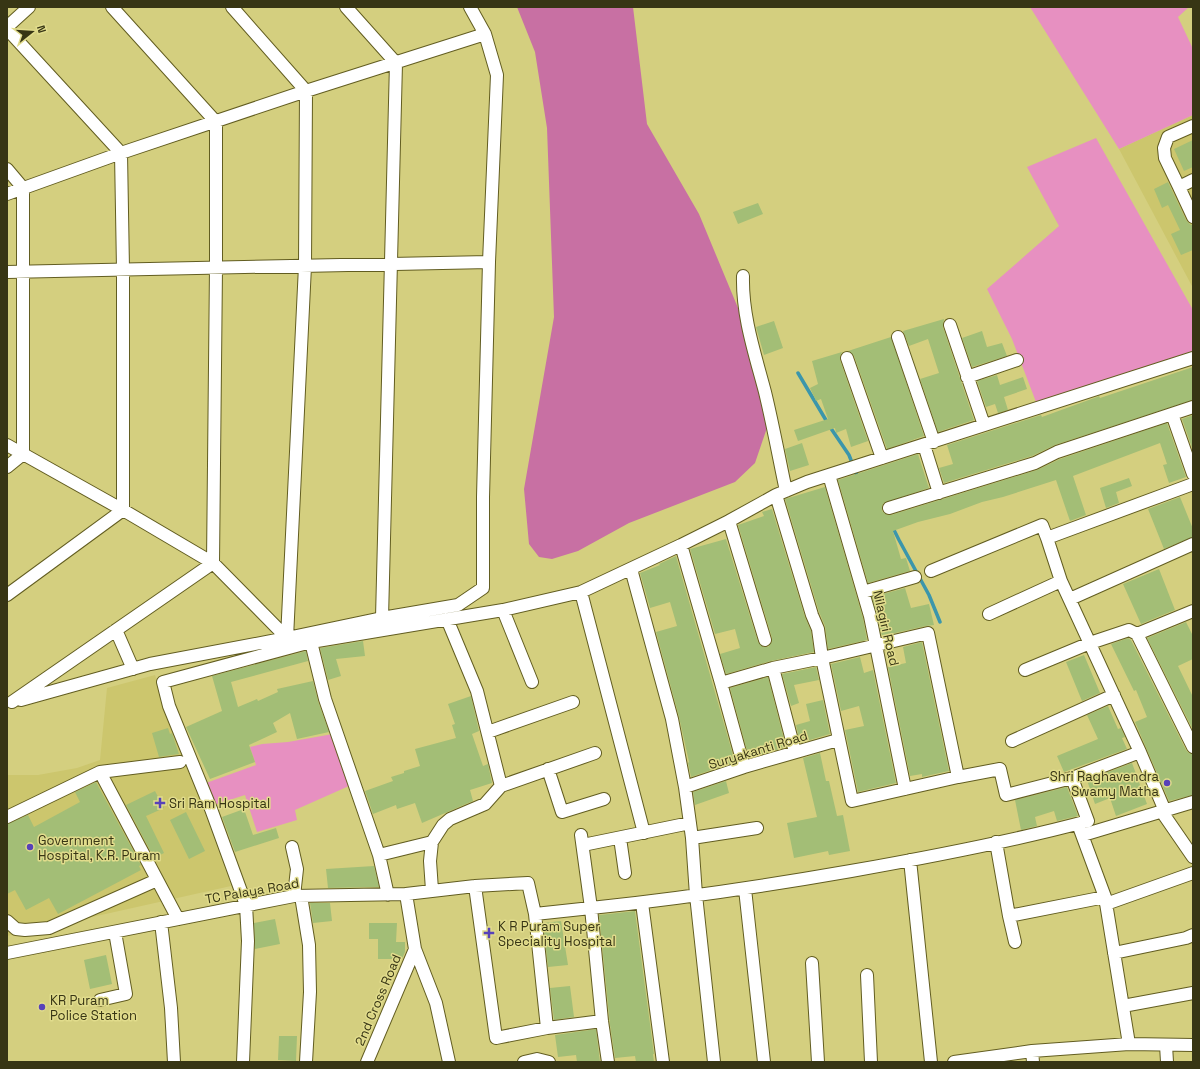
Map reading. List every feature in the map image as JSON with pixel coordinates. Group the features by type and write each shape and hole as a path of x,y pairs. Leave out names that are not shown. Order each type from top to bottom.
{"street":[{"path":"112,7 216,122 213,563"},
{"path":"232,7 306,91 305,266 286,638"},
{"path":"346,7 396,63 382,618"},
{"path":"9,704 150,664 382,618 458,605 483,588 483,497 489,262 497,75 485,34 470,7"},
{"path":"27,8 7,28 121,153 123,269 123,510"},
{"path":"7,194 121,153 306,91 485,34"},
{"path":"1193,126 1168,137 1164,148 1165,158 1193,217"},
{"path":"7,169 23,188 23,454"},
{"path":"1179,187 1193,180"},
{"path":"7,272 489,262"},
{"path":"743,276 743,292 749,332 765,394 781,493 812,615 818,629 822,658 838,740 852,801 1000,769 1006,795 1072,778 1140,752"},
{"path":"950,325 984,425"},
{"path":"898,337 929,443 939,493"},
{"path":"847,358 882,458"},
{"path":"243,1062 248,941 246,905 211,809 170,706 163,682 311,642 503,610 581,592 681,545 781,493 807,482 1193,358"},
{"path":"968,377 1017,360"},
{"path":"889,508 1035,463 1057,452 1193,407"},
{"path":"1172,414 1193,474"},
{"path":"7,445 123,510 213,563 286,638"},
{"path":"7,467 23,454"},
{"name":"Nilagiri Road","path":"829,475 870,616 905,790"},
{"path":"1048,538 1193,484"},
{"path":"7,595 123,510"},
{"path":"729,521 765,640"},
{"path":"930,571 1042,525 1048,538 1061,581 1140,752 1164,811 1193,857"},
{"path":"1070,599 1193,544"},
{"path":"681,545 744,767"},
{"path":"9,704 213,563"},
{"path":"631,569 672,719 685,787 692,838 696,895 714,1062"},
{"path":"863,592 915,576"},
{"path":"989,614 1061,581"},
{"path":"581,592 644,833"},
{"path":"503,610 532,682"},
{"path":"1138,634 1193,612"},
{"path":"447,619 477,691 502,786"},
{"path":"116,630 133,669"},
{"path":"1025,670 1090,643 1129,630 1138,634 1193,747"},
{"path":"721,683 773,668 876,646 928,633 958,777"},
{"path":"311,642 325,699 379,855 388,895"},
{"path":"773,668 795,752"},
{"path":"1012,741 1114,695"},
{"path":"488,732 573,702"},
{"name":"Suryakanti Road","path":"685,787 744,767 838,740"},
{"path":"432,890 430,861 432,842 443,825 450,819 485,804 502,786 595,753"},
{"path":"7,818 100,772 180,762"},
{"path":"548,769 562,812 604,799"},
{"path":"100,772 178,919"},
{"path":"1072,778 1088,821 1081,829"},
{"path":"547,1028 534,914 642,903 745,888 910,860 996,842 1081,829 1164,811 1193,802"},
{"path":"608,1062 582,840 620,838 690,823"},
{"path":"692,838 757,828"},
{"path":"1081,829 1106,900 1129,1044"},
{"path":"620,838 625,873"},
{"path":"379,855 432,842"},
{"path":"996,842 1015,942"},
{"path":"292,847 297,869 298,896 309,945 310,992 306,1062"},
{"path":"910,860 931,1062"},
{"path":"1009,916 1106,900 1193,873"},
{"path":"7,921 16,929 25,930 49,928 157,880"},
{"name":"TC Palaya Road","path":"7,953 298,896 406,894 475,886 528,883 534,914"},
{"path":"475,886 496,1038 547,1028 602,1020"},
{"path":"745,888 764,1062"},
{"path":"406,894 415,949 436,1003 449,1062"},
{"path":"642,903 663,1062"},
{"path":"161,922 171,1008 174,1062"},
{"path":"100,1000 126,994 115,932"},
{"path":"1114,953 1186,938 1193,935"},
{"name":"2nd Cross Road","path":"367,1062 415,949"},
{"path":"812,963 818,1062"},
{"path":"867,975 871,1062"},
{"path":"1123,1006 1193,993"},
{"path":"954,1062 1033,1056 1129,1044 1193,1045"},
{"path":"1166,1045 1167,1062"},
{"path":"524,1062 537,1059 549,1062"}],"shaded area":[{"path":"517,7 633,7 647,124 699,214 743,320 772,413 755,463 735,482 629,523 578,551 552,559 539,557 529,544 524,489 554,317 547,128 535,52"},
{"path":"1030,7 1189,7 1178,17 1193,49 1193,115 1119,149"},
{"path":"1193,115 1193,288 1119,149"},
{"path":"1096,138 1193,310 1193,351 1036,402 1012,339 987,289 1059,226 1027,167"},
{"name":"Government Hospital, K.R. Puram","path":"155,675 231,886 7,936 7,775 38,775 77,768 100,760 107,688"},
{"path":"333,734 349,786 295,810 297,820 257,832 245,795 214,805 206,783 256,765 250,747"}],"building":[{"path":"1193,140 1193,167 1184,171 1174,149"},
{"path":"1168,182 1186,220 1191,225 1193,224 1193,250 1181,255 1171,234 1180,230 1168,205 1162,208 1154,189"},
{"path":"758,203 763,214 738,224 733,212"},
{"path":"944,319 943,327 974,420 938,432 920,379 939,373 928,339 909,346 903,331"},
{"path":"774,321 783,348 764,355 756,327"},
{"path":"982,331 987,347 1002,343 1007,356 972,367 962,338"},
{"path":"891,337 924,436 887,449 854,356 848,351"},
{"path":"842,352 840,360 868,441 851,447 846,429 836,433 835,428 798,441 794,430 828,419 821,399 816,401 810,388 818,384 812,361"},
{"path":"1193,367 1193,400 1055,445 1032,456 944,483 939,468 953,464 947,445 1041,415 1042,417 1099,396 1100,398"},
{"path":"997,375 1000,385 1023,377 1027,389 1004,397 1008,410 998,413 995,404 986,407 977,381"},
{"path":"1193,415 1193,451 1182,419"},
{"path":"1167,423 1186,477 1169,483 1163,465 1167,464 1160,443 1073,476 1086,515 1070,521 1056,480 982,502 950,514 918,522 893,531 901,559 906,558 910,571 868,583 838,480 918,454 929,488 884,503 882,506 882,511 887,515 891,515 1037,470 1060,459"},
{"path":"802,443 809,465 790,471 785,449"},
{"path":"1129,478 1132,486 1116,492 1119,503 1106,508 1100,488"},
{"path":"825,487 863,618 867,640 828,649 825,626 819,612 785,499"},
{"path":"1180,497 1193,529 1193,537 1164,549 1148,509"},
{"path":"772,509 805,617 811,631 814,652 771,661 726,674 720,654 740,648 735,629 715,634 690,549 726,539 758,642 763,647 768,647 772,642 772,638 738,525 764,516 762,512"},
{"path":"676,556 735,762 691,777 679,717 656,632 677,626 670,602 650,608 640,573 660,565 659,564"},
{"path":"1159,569 1175,610 1141,624 1123,584"},
{"path":"905,588 911,608 929,604 934,625 882,636 872,597"},
{"path":"1186,622 1193,636 1193,659 1178,666 1193,697 1193,730 1147,638"},
{"path":"1128,638 1131,640 1186,750 1193,754 1193,795 1169,801 1135,722 1147,717 1136,690 1134,691 1111,644"},
{"path":"363,641 365,656 336,659 341,676 328,680 320,648"},
{"path":"922,642 949,771 922,777 922,774 910,776 888,667 906,663 903,647"},
{"path":"306,651 308,661 231,682 238,707 257,699 258,701 278,692 277,689 313,681 318,701 329,732 297,739 290,713 273,723 277,732 249,745 255,762 210,779 186,727 222,711 212,676"},
{"path":"1084,655 1100,693 1082,701 1066,662"},
{"path":"860,657 864,673 873,670 896,783 858,792 845,730 864,726 859,706 841,711 831,664"},
{"path":"816,667 819,680 794,685 799,703 791,706 782,674"},
{"path":"768,677 786,747 749,758 730,688"},
{"path":"471,696 479,731 472,734 483,766 488,764 492,783 470,790 473,801 422,823 415,803 397,809 396,805 373,814 365,791 393,781 391,777 420,766 415,749 456,738 452,725 455,724 448,704"},
{"path":"823,700 830,734 800,743 796,725 810,721 806,704"},
{"path":"1108,706 1118,729 1121,728 1125,737 1122,738 1127,749 1064,772 1057,756 1098,739 1087,715"},
{"path":"168,728 170,734 172,733 179,754 159,757 152,733"},
{"path":"820,753 826,781 829,781 837,816 843,815 850,851 829,855 828,851 794,858 787,823 817,817 803,758"},
{"path":"1132,763 1147,804 1116,816 1110,798 1095,804 1087,780"},
{"path":"726,781 729,793 695,805 693,792"},
{"name":"Government Hospital, K.R. Puram","path":"96,782 141,865 139,866 141,870 58,914 49,898 26,910 15,890 7,894 7,824 28,815 34,827 80,802 75,792"},
{"path":"1067,787 1078,816 1057,821 1054,811 1035,817 1037,826 1021,830 1015,800"},
{"path":"155,791 164,808 146,816 164,853 154,858 126,805"},
{"path":"244,809 253,835 276,828 279,838 235,852 222,817"},
{"path":"186,812 205,851 189,859 170,820"},
{"path":"374,866 379,887 328,888 326,869"},
{"path":"310,903 330,903 332,921 313,923"},
{"path":"635,911 654,1062 636,1062 635,1056 615,1058 610,1025 599,915"},
{"path":"275,919 280,944 255,949 254,923"},
{"path":"561,921 568,965 548,967 543,923"},
{"path":"369,923 397,923 396,942 405,942 405,952 402,959 378,959 378,939 369,939"},
{"path":"106,955 112,984 90,989 84,960"},
{"path":"570,986 574,1017 554,1020 550,988"},
{"path":"596,1029 600,1062 577,1062 576,1055 558,1057 555,1035"},
{"path":"279,1036 297,1036 296,1061 278,1060"}],"waterway":[{"path":"798,373 830,427 849,455 858,478"},
{"path":"892,526 929,595 940,622"}],"place":[{"name":"Shri Raghavendra Swamy Matha","path":"1167,783"},
{"name":"Sri Ram Hospital","path":"160,803"},
{"name":"Government Hospital, K.R. Puram","path":"30,847"},
{"name":"K R Puram Super Speciality Hospital","path":"489,933"},
{"name":"KR Puram Police Station","path":"42,1007"}]}
